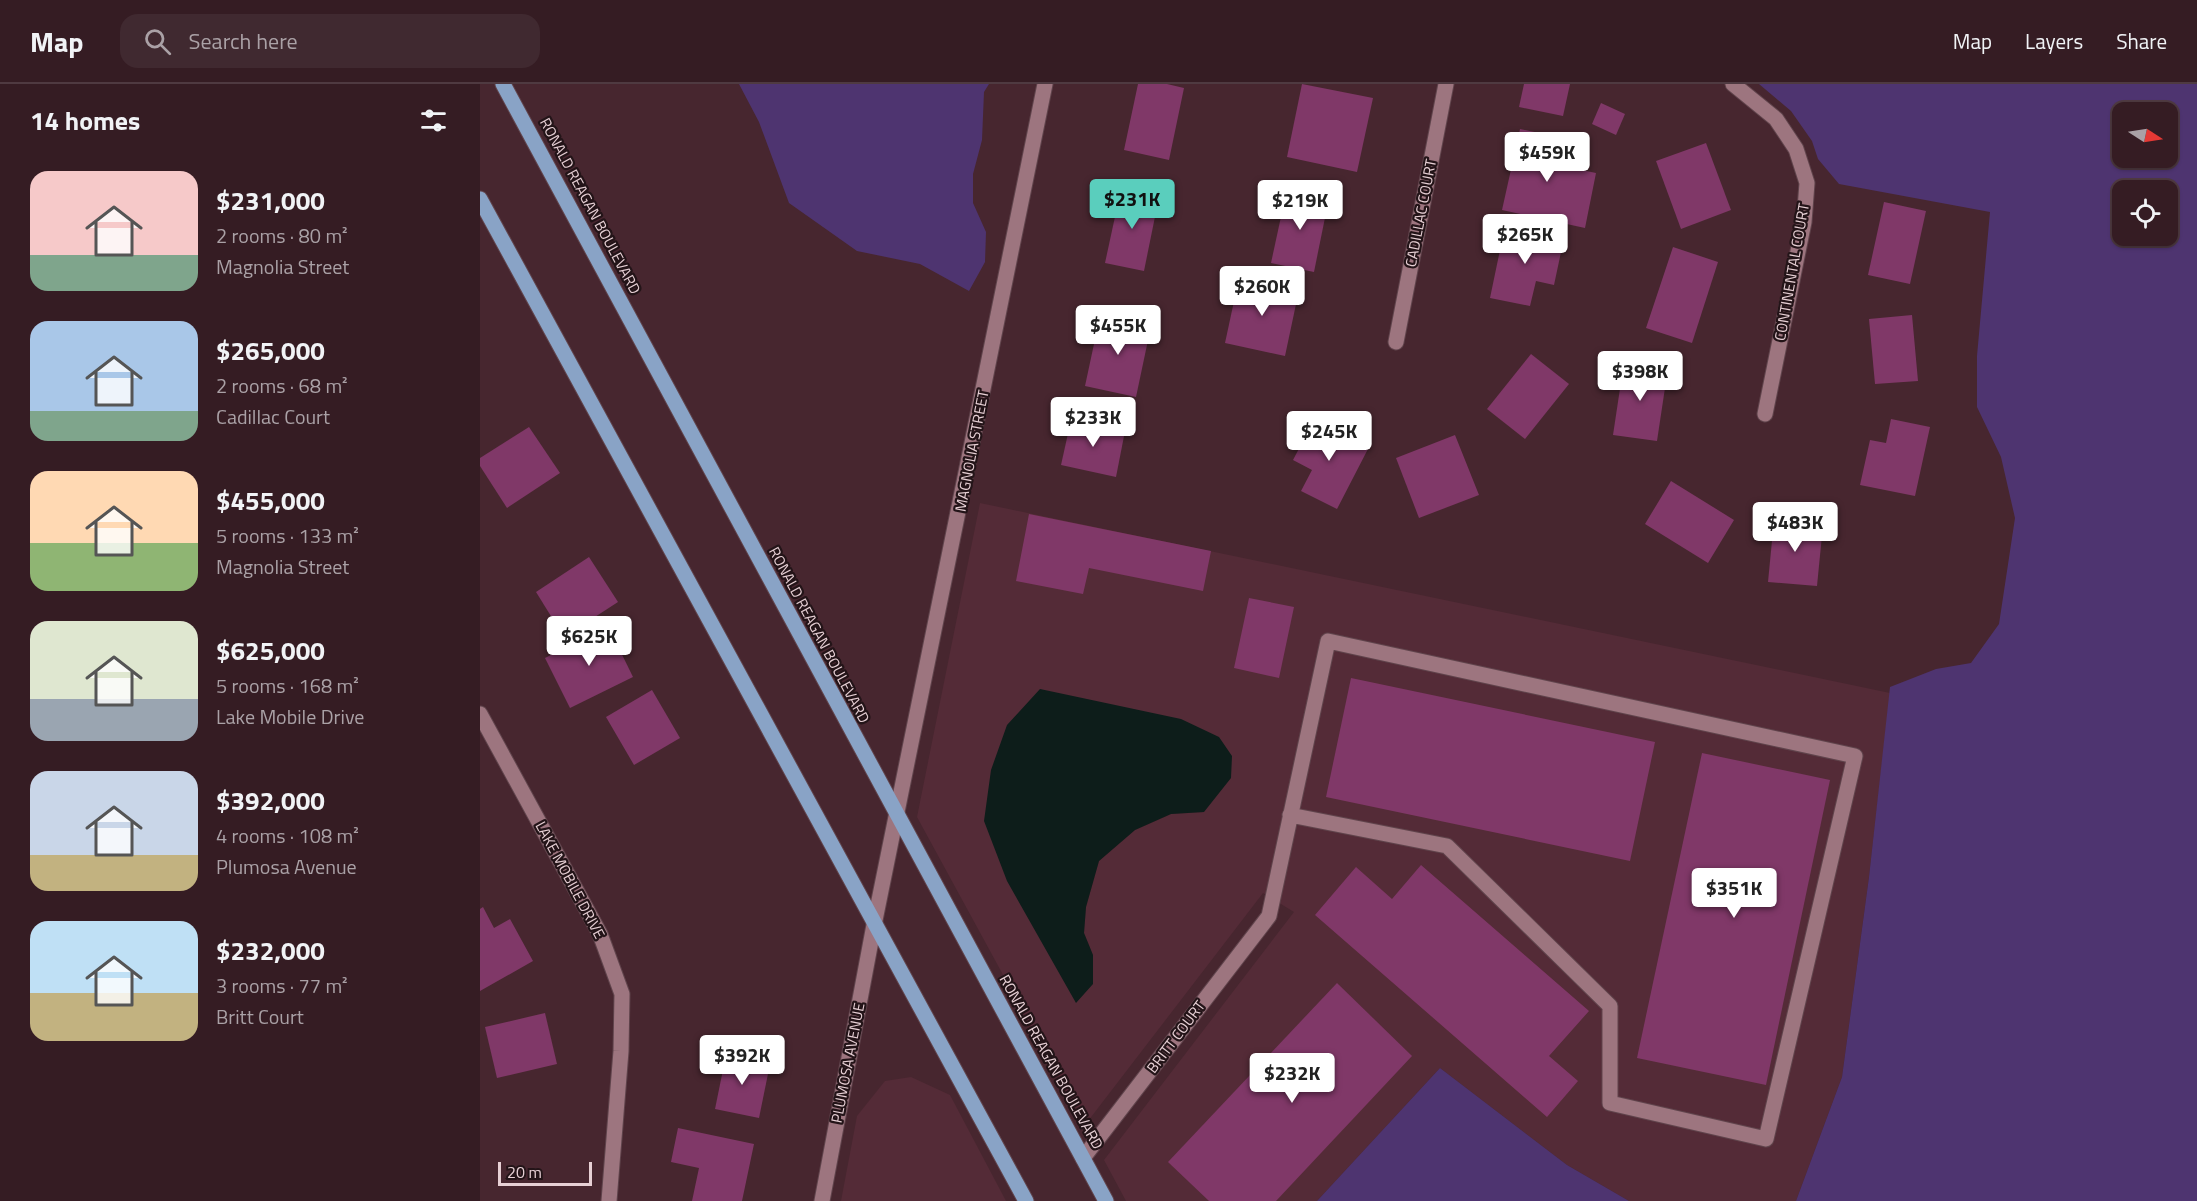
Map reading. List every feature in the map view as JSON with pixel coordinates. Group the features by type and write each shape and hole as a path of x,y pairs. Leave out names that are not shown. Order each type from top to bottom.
{"main road":[{"name":"RONALD REAGAN BOULEVARD","path":"503,84 1106,1201"},
{"path":"480,199 687,575 874,925 1026,1201"}],"street":[{"name":"MAGNOLIA STREET","path":"874,925 898,819 1045,84"},
{"name":"CADILLAC COURT","path":"1396,342 1446,84"},
{"name":"CONTINENTAL COURT","path":"1733,84 1776,118 1796,149 1807,183 1804,222 1765,414"},
{"path":"1328,641 1855,756 1766,1139 1610,1103 1610,1006 1447,846 1290,815 1328,641"},
{"name":"LAKE MOBILE DRIVE","path":"480,714 600,934 622,994 621,1051 609,1201"},
{"name":"BRITT COURT","path":"1083,1158 1269,916 1290,815"},
{"name":"PLUMOSA AVENUE","path":"822,1201 874,925"}],"shaded area":[{"path":"739,84 989,84 984,92 982,140 973,174 973,203 986,232 985,262 969,291 920,264 857,251 789,203 759,122"},
{"path":"1759,84 2197,84 2197,1201 1796,1201 1842,1077 1869,877 1890,687 1936,669 1971,663 1999,624 2015,518 2001,457 1977,407 1977,356 1990,212 1839,184 1818,159 1812,141 1791,111"},
{"path":"980,503 1890,693 1869,877 1842,1077 1796,1201 1629,1201 1567,1165 1440,1068 1317,1201 1126,1201 1104,1160 1294,912 1263,893 1085,1125 917,817","holes":["991,770 1204,812 1171,814 1135,830 1099,861 1086,907 1084,933 1093,955"]},
{"path":"1040,689 1181,719 1219,737 1232,756 1231,778 1204,812 1171,814 1135,830 1099,861 1086,907 1084,933 1093,955 1093,984 1076,1003 1007,881 984,821 991,770 1007,725"},
{"path":"1440,1068 1567,1165 1629,1201 1317,1201"},
{"path":"911,1077 950,1095 1006,1201 841,1201 857,1116 885,1081"}],"building":[{"path":"1138,84 1167,84 1184,88 1169,160 1124,150"},
{"path":"1302,84 1373,98 1357,172 1287,157"},
{"path":"1524,84 1570,84 1563,116 1519,107"},
{"path":"1601,103 1625,114 1616,135 1592,124"},
{"path":"1520,129 1563,138 1558,165 1596,173 1585,228 1502,210"},
{"path":"1706,143 1731,210 1681,229 1656,161"},
{"path":"1121,189 1159,197 1144,271 1105,263"},
{"path":"1287,189 1329,198 1314,272 1271,263"},
{"path":"1884,202 1926,211 1910,284 1868,275"},
{"path":"1505,226 1564,238 1554,285 1536,281 1530,306 1490,298"},
{"path":"1673,247 1718,262 1692,343 1646,328"},
{"path":"1239,278 1299,290 1285,356 1225,343"},
{"path":"1912,315 1918,381 1875,384 1869,319"},
{"path":"1100,316 1151,326 1136,397 1085,386"},
{"path":"1531,354 1569,384 1525,439 1487,409"},
{"path":"1624,362 1668,368 1657,441 1613,435"},
{"path":"1315,418 1369,447 1337,509 1301,491 1312,470 1293,460"},
{"path":"1891,419 1930,427 1915,496 1860,485 1870,440 1886,443"},
{"path":"1071,420 1125,431 1116,477 1061,465"},
{"path":"529,427 560,473 507,508 480,466 480,458"},
{"path":"1455,435 1479,495 1419,518 1396,458"},
{"path":"1671,481 1734,520 1708,563 1645,524"},
{"path":"1029,514 1211,551 1203,591 1089,568 1083,594 1016,581"},
{"path":"1774,520 1823,525 1817,586 1768,582"},
{"path":"589,557 618,602 564,637 536,592"},
{"path":"1249,598 1294,607 1279,678 1234,668"},
{"path":"608,626 633,677 570,708 545,658"},
{"path":"1351,678 1655,742 1630,861 1326,797"},
{"path":"652,690 680,738 634,765 606,717"},
{"path":"1702,753 1830,780 1766,1085 1637,1058"},
{"path":"1421,865 1589,1011 1549,1056 1578,1081 1547,1117 1315,915 1356,867 1392,899"},
{"path":"483,907 494,928 510,919 533,961 480,991 480,909"},
{"path":"1337,983 1412,1056 1276,1201 1209,1201 1168,1162"},
{"path":"545,1013 557,1064 497,1078 485,1027"},
{"path":"726,1055 770,1064 759,1118 715,1109"},
{"path":"678,1128 754,1144 742,1201 692,1201 699,1168 671,1162"}]}
